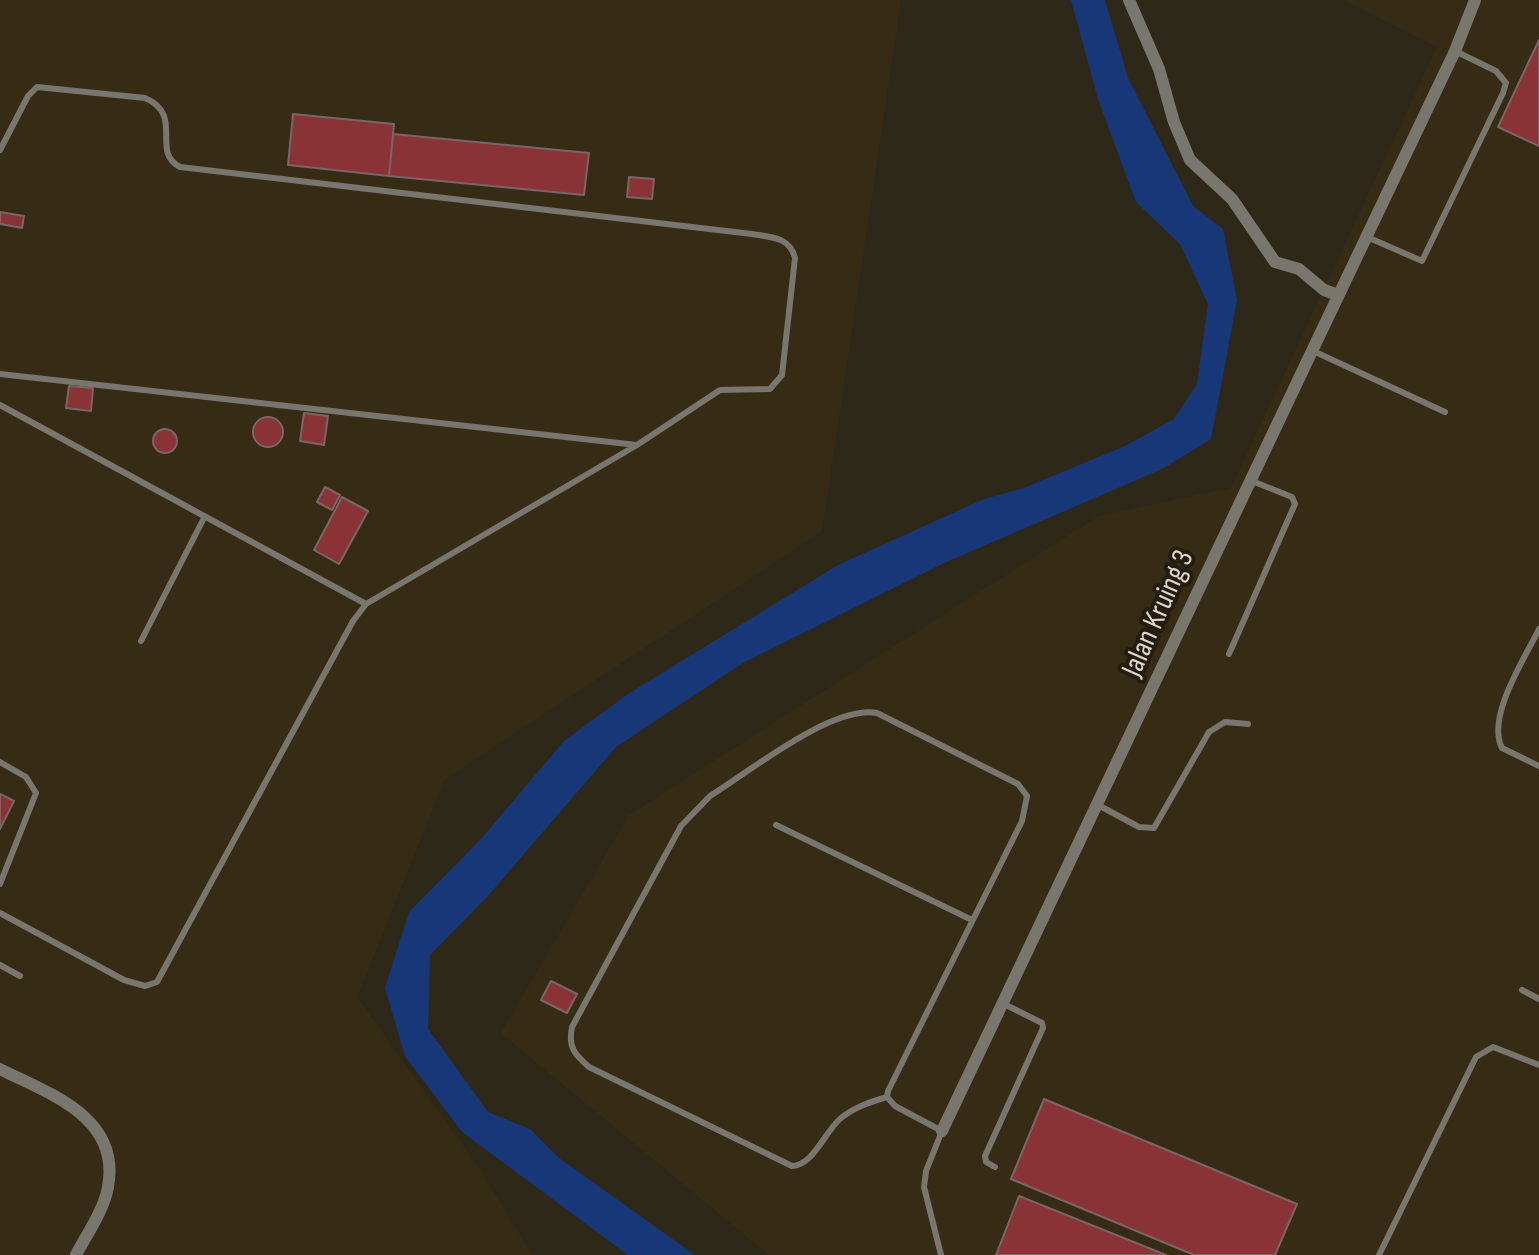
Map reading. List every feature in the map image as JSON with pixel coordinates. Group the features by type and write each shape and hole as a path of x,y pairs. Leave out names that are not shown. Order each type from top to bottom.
{"street":[{"path":"1129,0 1159,69 1174,122 1190,160 1232,199 1275,262 1299,269 1324,290 1338,295"},
{"name":"Jalan Kruing 3","path":"942,1131 1100,806 1248,480 1455,51 1475,0"},
{"path":"0,1069 80,1110 93,1123 105,1145 110,1168 108,1188 76,1255"}],"lane":[{"path":"1365,237 1422,261 1506,83 1496,71 1455,51"},
{"path":"0,150 33,89 58,88 154,102 166,117 166,148 171,161 187,168 752,234 785,241 795,255 795,274 779,380 764,391 720,390 637,445 366,604 353,621 177,951 154,985 124,980 0,913"},
{"path":"1311,350 1445,412"},
{"path":"0,374 637,445"},
{"path":"0,405 366,604"},
{"path":"1229,654 1295,504 1292,497 1248,480"},
{"path":"141,641 204,518"},
{"path":"1539,629 1509,692 1496,732 1502,748 1539,766"},
{"path":"863,711 877,713 1025,791 1027,803 1022,821 889,1086 887,1097 853,1110 837,1121 806,1161 792,1166 589,1067 572,1050 569,1040 572,1027 681,826 710,796 836,717 863,711"},
{"path":"1100,806 1139,827 1154,828 1209,732 1225,722 1248,724"},
{"path":"0,762 26,777 36,793 0,884"},
{"path":"776,825 972,920"},
{"path":"0,965 20,976"},
{"path":"1522,990 1539,999"},
{"path":"995,1167 986,1162 985,1156 1043,1028 1042,1023 1003,1004"},
{"path":"1379,1255 1476,1057 1493,1047 1539,1065"},
{"path":"887,1097 895,1106 942,1131"},
{"name":"Jalan Kruing 3","path":"941,1255 924,1187 926,1171 942,1131"}],"shaded area":[{"path":"0,0 901,0 822,531 445,779 357,997 479,1168 532,1255 0,1255"},
{"path":"1344,0 1539,0 1539,1255 769,1255 501,1033 629,815 1099,516 1231,488 1437,47"}],"water":[{"path":"1071,0 1105,0 1128,78 1193,206 1223,229 1237,300 1211,439 1162,469 944,563 743,663 616,747 487,897 430,955 428,1029 488,1112 530,1129 559,1158 695,1255 628,1255 462,1132 405,1056 385,988 409,912 481,839 564,741 628,694 838,565 984,499 1032,486 1125,446 1174,419 1197,384 1208,304 1180,244 1136,202 1098,99"}],"building":[{"path":"1539,40 1539,146 1498,127"},
{"path":"293,114 394,124 389,176 288,165"},
{"path":"393,134 589,153 584,195 389,176"},
{"path":"629,177 654,179 652,199 627,197"},
{"path":"0,212 24,216 22,228 0,224"},
{"path":"69,386 93,388 91,411 66,408"},
{"path":"304,413 328,416 324,445 300,441"},
{"path":"268,417 279,421 283,432 279,443 268,447 257,443 253,432 257,421"},
{"path":"165,429 174,432 177,441 174,450 165,453 156,450 153,441 156,432"},
{"path":"325,487 340,495 332,510 317,502"},
{"path":"342,497 368,511 339,564 314,550"},
{"path":"0,794 14,801 0,829"},
{"path":"551,981 577,994 567,1013 541,1000"},
{"path":"1044,1099 1297,1204 1275,1255 1194,1255 1011,1179"},
{"path":"1019,1196 1166,1255 996,1255"}],"waterway":[{"path":"877,564 1116,465"}]}
